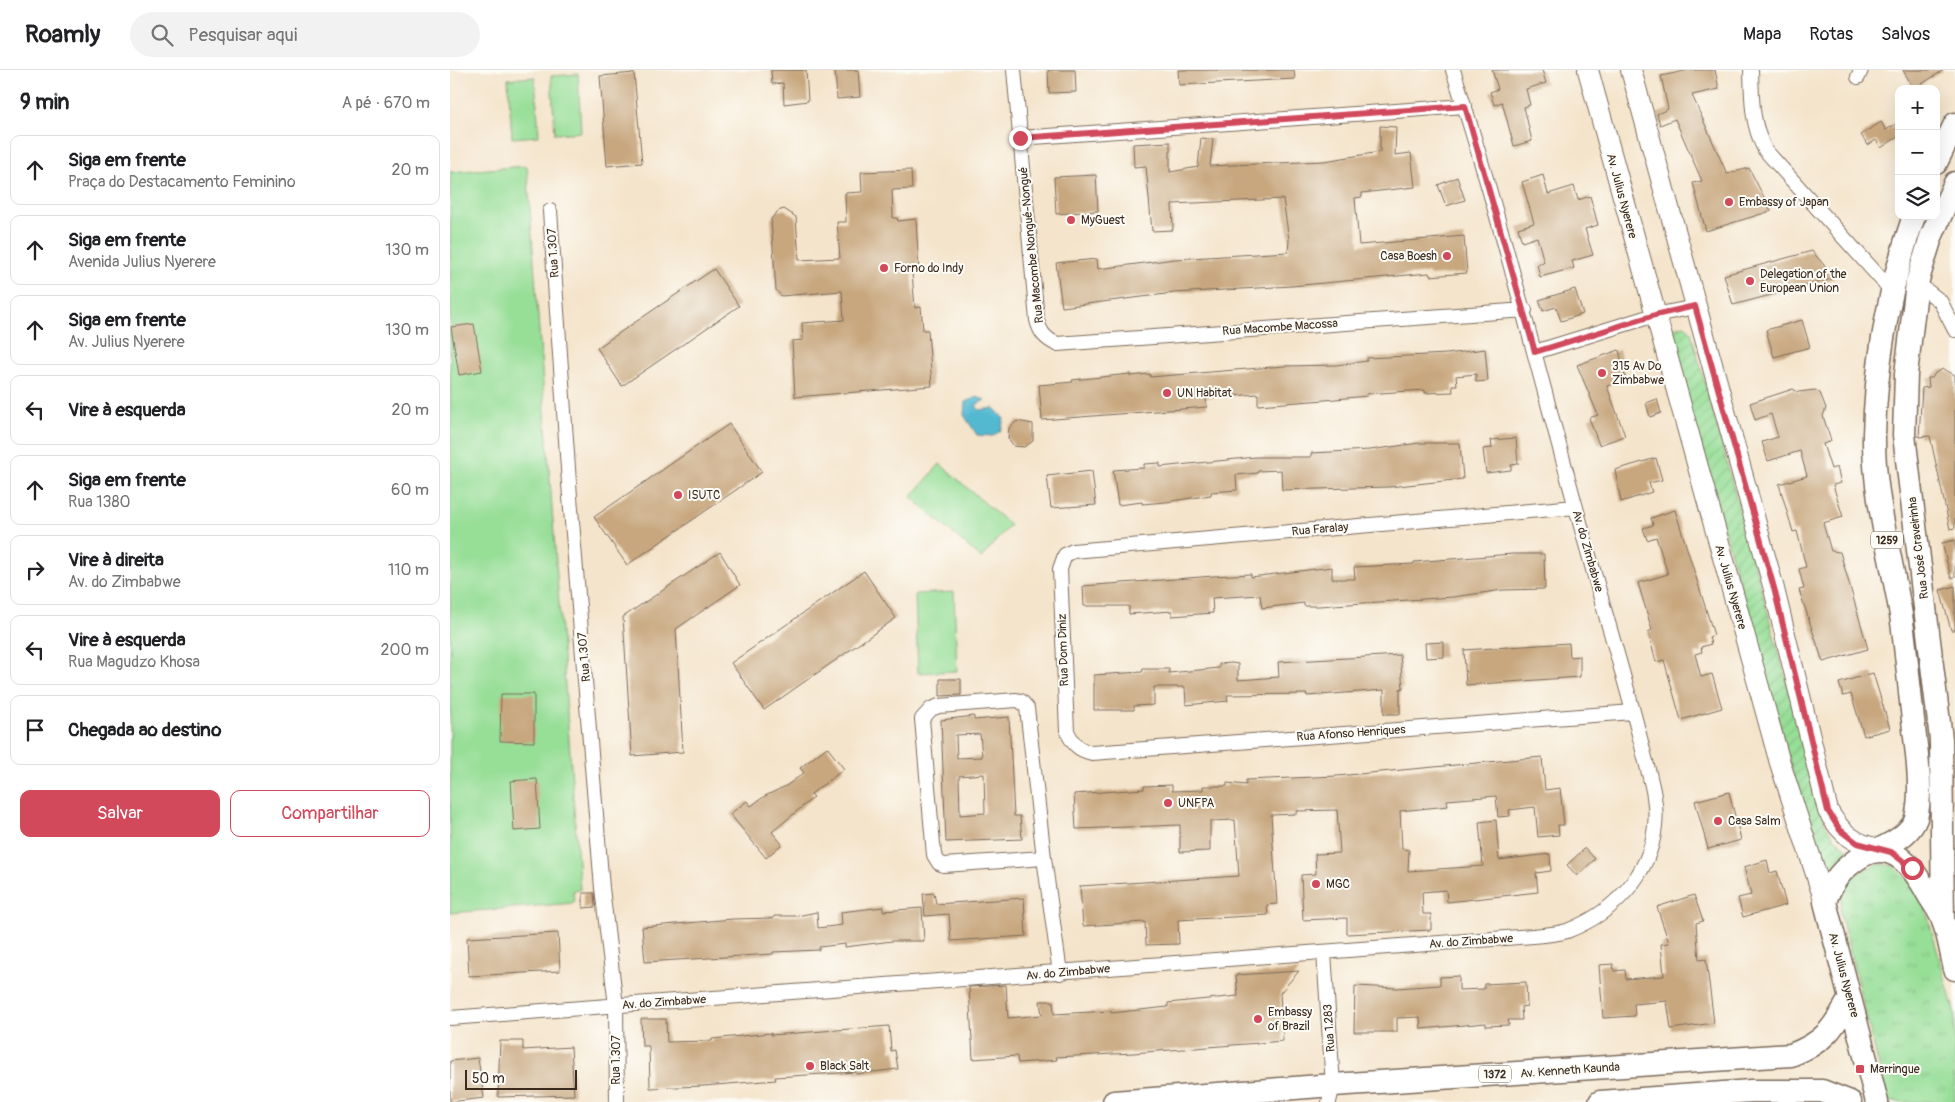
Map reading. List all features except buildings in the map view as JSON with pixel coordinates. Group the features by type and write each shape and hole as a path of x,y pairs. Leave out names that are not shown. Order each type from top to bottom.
{"main road":[{"name":"Av. Julius Nyerere","path":"1588,70 1780,763 1825,902 1877,1102"},
{"path":"1631,70 1774,588 1828,811 1840,830 1857,843 1901,858 1912,868 1920,878 1943,920 1955,969"},
{"path":"1940,156 1955,124"},
{"name":"Rua José Craveirinha","path":"1943,920 1941,739 1904,435 1906,374 1917,283 1931,237 1955,183"},
{"name":"1259","path":"1880,850 1902,837 1915,820 1918,802 1916,745 1903,634 1880,508 1874,436 1879,364 1891,290 1900,255 1913,220"},
{"path":"1825,902 1830,887 1840,872 1869,852 1880,850"},
{"name":"Av. Kenneth Kaunda","path":"1114,1102 1331,1093 1791,1054 1811,1047 1828,1035 1850,998"},
{"path":"1600,1102 1751,1091 1822,1092 1850,1102"}],"street":[{"name":"Rua Macombe Nongué-Nongué","path":"1014,70 1037,320 1040,331"},
{"name":"Av. do Zimbabwe","path":"450,1018 1060,974 1533,936 1565,931 1600,913 1622,896 1637,879 1647,857 1656,827 1656,803 1634,712 1576,507 1525,310 1453,70"},
{"path":"1751,70 1752,113 1756,133 1765,150 1891,290"},
{"path":"1020,138 1465,106"},
{"name":"Rua 1.307","path":"550,211 570,497 602,888 616,1006 617,1102"},
{"path":"1917,283 1940,301 1955,330"},
{"path":"1535,352 1655,315 1695,306"},
{"name":"Rua Macombe Macossa","path":"1040,331 1049,341 1057,344 1525,310"},
{"name":"Rua Faralay","path":"1065,555 1073,551 1576,507"},
{"name":"Rua Dom Diniz","path":"1065,555 1060,569 1067,731 1072,743"},
{"path":"1044,858 944,865 937,860 934,855 922,719 930,709 939,706 1016,700 1025,704 1027,708 1044,858 1060,974"},
{"name":"Rua Afonso Henriques","path":"1072,743 1081,751 1092,753 1634,712"},
{"name":"Rua 1.283","path":"1324,953 1331,1093"}],"green space":[{"path":"578,74 581,132 555,134 551,76"},
{"path":"535,77 539,136 512,138 508,79"},
{"path":"527,166 580,890 573,891 574,903 450,913 450,172"},
{"path":"1685,325 1691,332 1826,826 1835,838 1853,854 1823,879 1669,335 1674,328"},
{"path":"940,464 1010,525 981,558 911,497"},
{"path":"954,592 957,671 918,673 915,594"},
{"path":"1880,864 1894,866 1921,893 1955,1014 1955,1102 1888,1102 1840,913 1843,894 1850,881 1862,871"}],"water":[{"path":"977,397 985,400 976,405 979,410 994,408 1004,419 1001,430 993,436 977,435 964,415 965,402"}],"place":[{"name":"Embassy of Japan","path":"1729,202"},
{"name":"MyGuest","path":"1071,220"},
{"name":"Casa Boesh","path":"1447,256"},
{"name":"Forno do Indy","path":"884,268"},
{"name":"Delegation of the European Union","path":"1750,281"},
{"name":"315 Av Do Zimbabwe","path":"1602,373"},
{"name":"UN Habitat","path":"1167,393"},
{"name":"ISUTC","path":"678,495"},
{"name":"UNFPA","path":"1168,803"},
{"name":"Casa Salm","path":"1718,821"},
{"name":"MGC","path":"1316,884"},
{"name":"Embassy of Brazil","path":"1258,1019"},
{"name":"Black Salt","path":"810,1066"},
{"name":"Marringue","path":"1860,1069"}],"route":[{"path":"1020,138 1465,106 1525,310 1535,352 1655,315 1695,306 1774,588 1828,811 1840,830 1857,843 1891,852 1912,868"}]}
